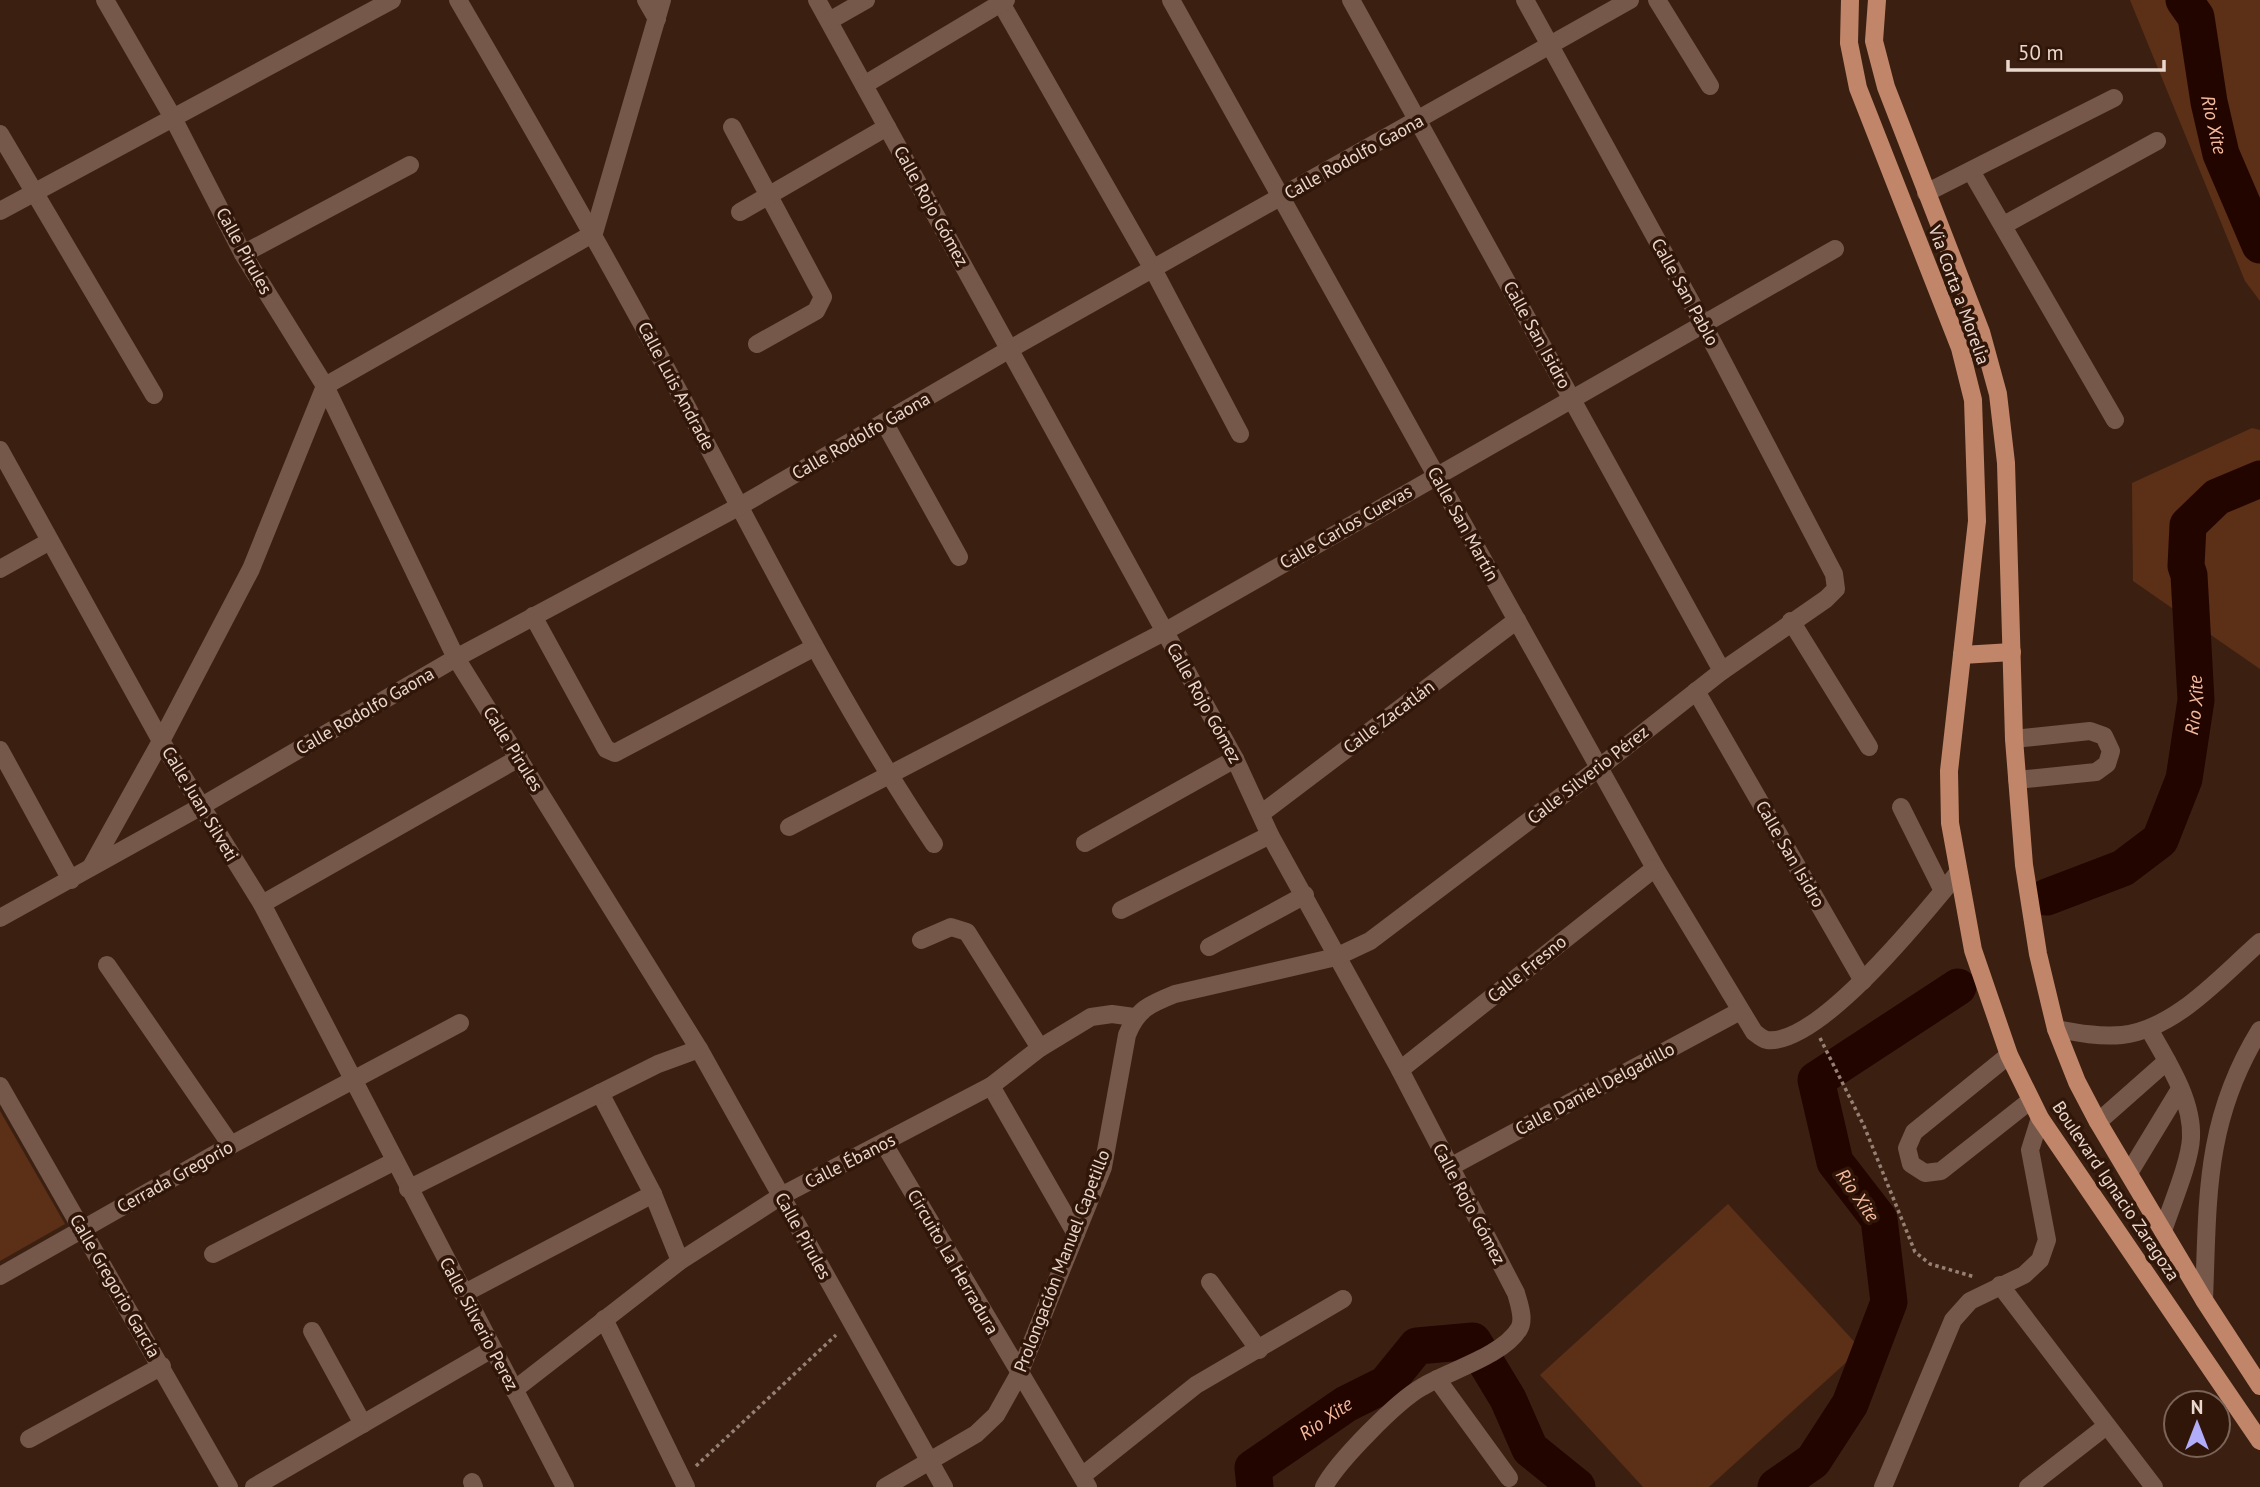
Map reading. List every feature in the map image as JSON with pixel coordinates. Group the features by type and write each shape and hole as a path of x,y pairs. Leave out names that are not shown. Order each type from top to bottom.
{"main road":[{"name":"Via Corta a Morelia","path":"1850,0 1849,43 1858,88 1960,348 1973,400 1977,521 1962,655"},
{"name":"Via Corta a Morelia","path":"1877,0 1874,41 1885,87 1981,332 1998,394 2006,463 2012,652"},
{"path":"1962,655 2012,652"},
{"name":"Boulevard Ignacio Zaragoza","path":"2012,652 2014,738 2026,878 2038,954 2056,1030 2077,1082 2098,1122 2204,1300 2259,1383"},
{"name":"Boulevard Ignacio Zaragoza","path":"1962,655 1950,771 1950,822 1957,874 1973,950 2008,1055 2040,1118 2260,1441"}],"street":[{"name":"Calle Pirules","path":"105,0 172,116 243,254 325,386 456,658 699,1049 944,1487"},
{"path":"0,211 172,116 392,0"},
{"name":"Calle Luis Andrade","path":"458,0 594,233 813,648 888,775 934,844"},
{"path":"646,0 657,19"},
{"path":"325,386 594,233 663,0"},
{"name":"Calle Rojo Gómez","path":"817,0 1235,759 1270,835 1400,1070 1519,1302 1520,1329 1503,1345 1420,1388 1395,1409 1324,1487"},
{"path":"829,21 866,0"},
{"name":"Calle San Martín","path":"1171,0 1654,868 1754,1032 1765,1040 1780,1039 1813,1024 1863,981"},
{"name":"Calle San Isidro","path":"1351,0 1722,671"},
{"name":"Calle San Pablo","path":"1525,0 1703,324 1834,574 1836,589"},
{"name":"Calle Rodolfo Gaona","path":"0,918 200,807 456,658 740,506 1010,349 1629,0"},
{"path":"1657,0 1710,86"},
{"path":"864,85 1004,1 1153,269 1240,434"},
{"path":"1926,193 2114,98"},
{"path":"732,127 823,298 816,310 757,344"},
{"path":"740,212 887,127"},
{"path":"0,134 32,193 154,395"},
{"path":"2004,225 2157,141"},
{"path":"243,254 410,165"},
{"path":"1971,171 2115,420"},
{"name":"Calle Carlos Cuevas","path":"789,827 1164,632 1835,248"},
{"name":"Calle Rodolfo Gaona","path":"90,868 161,741 251,569 325,386"},
{"path":"884,422 958,557"},
{"name":"Calle Juan Silveti","path":"3,461 161,741 262,904 393,1162"},
{"path":"0,569 50,541"},
{"name":"Calle Silverio Pérez","path":"1336,957 1370,941 1722,671 1826,599 1836,589"},
{"path":"533,616 607,749 615,753 813,648"},
{"name":"Calle Zacatlán","path":"1262,813 1517,620"},
{"path":"1791,621 1868,747"},
{"name":"Calle San Isidro","path":"1696,691 1863,981"},
{"path":"2014,738 2090,731 2104,736 2111,751 2107,764 2096,772 2017,780"},
{"path":"0,750 71,880"},
{"path":"262,904 519,758"},
{"path":"1085,843 1235,759"},
{"path":"1900,807 1943,891"},
{"path":"1121,910 1270,835"},
{"name":"Calle Fresno","path":"1400,1070 1654,868"},
{"path":"1863,981 1957,874"},
{"path":"1209,947 1305,895"},
{"path":"921,940 951,927 967,932 1040,1048"},
{"path":"2056,1030 2123,1035 2149,1029 2177,1013 2260,942"},
{"path":"1134,1017 1153,1003 1175,994 1336,957"},
{"path":"107,965 231,1145"},
{"name":"Calle Daniel Delgadillo","path":"1450,1167 1740,1011"},
{"name":"Calle Ébanos","path":"514,1390 680,1261 781,1196 990,1086 1040,1048 1091,1017 1112,1014 1134,1017"},
{"name":"Prolongación Manuel Capetillo","path":"885,1487 976,1434 996,1415 1018,1374 1103,1167 1127,1035 1134,1017"},
{"name":"Cerrada Gregorio","path":"0,1276 231,1145 460,1023"},
{"path":"2149,1029 2180,1089 2190,1118 2191,1140 2163,1231"},
{"path":"2204,1300 2208,1189 2217,1125 2239,1064 2260,1030"},
{"path":"408,1189 658,1064 699,1049"},
{"path":"2008,1055 1914,1132 1907,1148 1911,1164 1925,1173 1941,1171 2031,1100"},
{"path":"2098,1122 2167,1061"},
{"name":"Calle Gregorio García","path":"0,1086 229,1487"},
{"path":"990,1086 1076,1234"},
{"path":"2129,1173 2180,1089"},
{"path":"600,1093 653,1194 680,1261"},
{"path":"1883,1487 1953,1320 1970,1301 2024,1275 2040,1260 2047,1240 2030,1150 2040,1118"},
{"name":"Circuito La Herradura","path":"884,1144 1018,1374 1085,1482"},
{"path":"213,1254 393,1162"},
{"name":"Calle Silverio Perez","path":"393,1162 565,1487"},
{"path":"463,1294 653,1194"},
{"path":"1210,1282 1259,1350"},
{"path":"2000,1285 2105,1427 2154,1487"},
{"path":"1085,1482 1196,1385 1343,1299"},
{"path":"604,1319 684,1483"},
{"path":"313,1331 363,1424"},
{"path":"254,1487 492,1349"},
{"path":"29,1439 162,1366"},
{"path":"1437,1379 1509,1478"},
{"path":"2028,1487 2105,1427"}],"path":[{"path":"1821,1040 1839,1073 1914,1252 1930,1264 2000,1285"},
{"path":"684,1483 850,1321"}],"shaded area":[{"path":"2130,0 2260,0 2260,301 2245,281"},
{"path":"2252,428 2260,430 2260,669 2133,581 2132,483"},
{"path":"0,1111 65,1224 0,1261"},
{"path":"1728,1204 1861,1349 1709,1487 1643,1487 1540,1375"}],"waterway":[{"name":"Rio Xite","path":"2184,0 2196,17 2209,102 2221,154 2260,245"},
{"name":"Rio Xite","path":"2047,897 2123,868 2160,840 2184,779 2196,700 2189,575 2186,566 2188,525 2217,497 2260,479"},
{"name":"Rio Xite","path":"1776,1487 1813,1461 1850,1404 1889,1302 1879,1219 1835,1162 1816,1080 1958,987"},
{"name":"Rio Xite","path":"1255,1487 1253,1468 1346,1404 1386,1384 1417,1346 1473,1341 1508,1399 1530,1449 1577,1487"}]}
